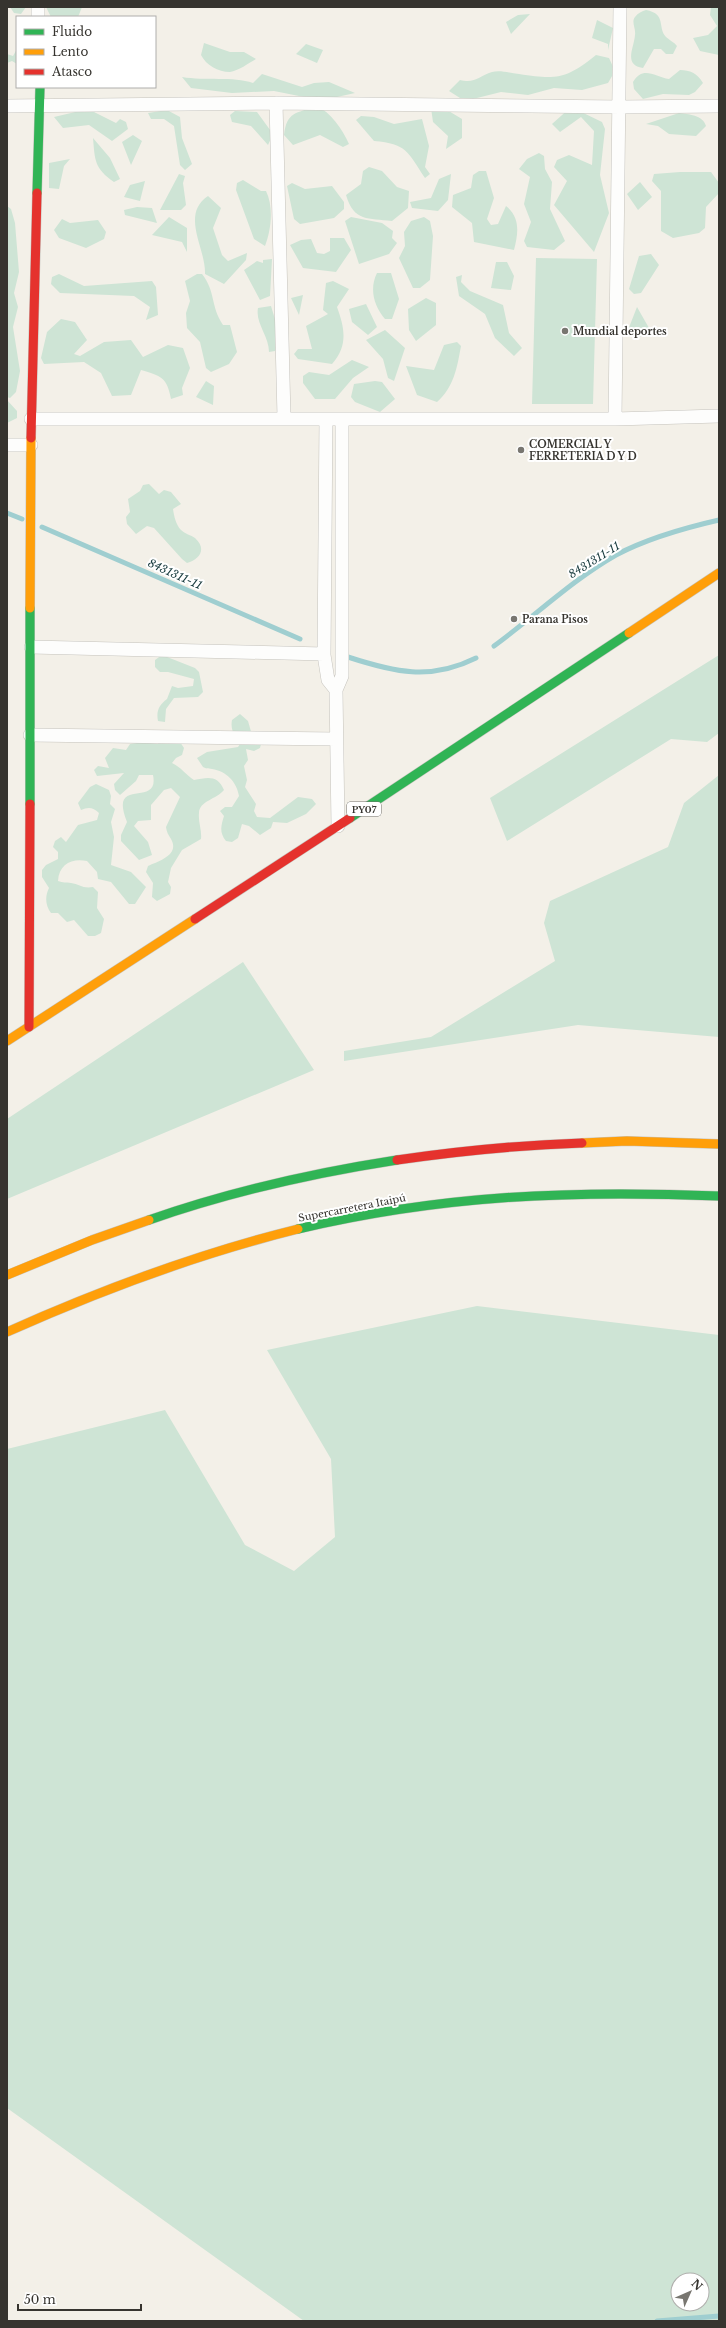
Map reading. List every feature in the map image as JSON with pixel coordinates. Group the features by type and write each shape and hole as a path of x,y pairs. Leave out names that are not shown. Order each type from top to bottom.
{"main road":[{"path":"29,1027 31,419 40,88"},
{"name":"PY07","path":"8,1039 29,1027 338,826 719,573"},
{"path":"7,1275 92,1240 156,1217 259,1186 316,1173 416,1156 491,1147 628,1141 719,1144"},
{"name":"Supercarretera Itaipú","path":"7,1332 95,1295 170,1268 280,1235 394,1210 444,1202 509,1197 669,1194 719,1196"}],"street":[{"path":"615,418 620,107 620,7"},
{"path":"276,103 284,417"},
{"path":"7,106 276,103 620,107 719,106"},
{"path":"31,419 284,417 326,419 615,418 719,416"},
{"path":"326,419 324,654 328,680 336,690"},
{"path":"338,826 336,690 342,676 342,419"},
{"path":"7,445 31,445"},
{"path":"31,647 324,654"},
{"path":"30,735 336,739"}],"green space":[{"path":"10,7 26,7 21,14 14,13"},
{"path":"46,7 82,7 78,16 50,16"},
{"path":"711,7 719,7 719,55 700,51 693,38 708,35 717,26 710,15"},
{"path":"646,10 657,14 663,33 677,46 673,54 666,54 661,49 654,49 643,68 633,63 631,60 631,55 635,35 634,19 639,13"},
{"path":"530,14 511,34 506,22 518,15"},
{"path":"597,20 613,28 608,50 608,44 592,38"},
{"path":"204,43 230,52 244,52 256,59 240,69 230,72 221,71 209,65 203,59 201,55"},
{"path":"306,44 323,50 317,63 296,54"},
{"path":"16,51 16,63 12,61 7,63 7,54 13,56"},
{"path":"596,55 609,58 615,71 608,83 582,90 554,88 528,95 501,92 473,99 460,98 449,91 460,80 470,81 495,71 543,77 560,76 577,69"},
{"path":"680,70 693,73 701,80 703,83 695,92 689,95 663,94 643,99 634,89 633,82 641,74 650,73 669,79"},
{"path":"262,74 302,87 314,83 329,82 355,93 328,99 314,99 274,91 232,93 191,88 182,77 200,79 228,79 253,83"},
{"path":"437,104 462,119 462,138 446,149 448,136 433,122 431,108"},
{"path":"316,106 326,112 336,122 349,144 343,147 320,135 293,145 284,135 287,121 290,117 298,112"},
{"path":"571,107 602,122 605,129 600,175 609,213 594,252 554,205 567,181 554,167 557,160 569,155 592,165 594,131 581,117 560,132 552,124"},
{"path":"88,109 116,123 120,119 126,122 128,129 112,141 89,125 63,128 54,117"},
{"path":"167,110 180,117 182,138 192,164 185,170 180,165 174,126 164,119 151,119 148,113"},
{"path":"235,111 257,112 273,134 268,145 251,126 232,122 230,115"},
{"path":"679,113 699,117 706,126 696,136 669,134 658,126 646,124"},
{"path":"361,116 374,117 394,124 422,119 429,146 425,167 430,174 425,178 410,155 400,147 385,142 374,141 356,120"},
{"path":"133,135 142,141 131,165 122,142"},
{"path":"93,138 110,158 120,179 114,182 99,168 95,158"},
{"path":"539,153 544,156 545,169 552,182 550,209 565,241 554,250 527,247 524,241 531,222 524,204 530,177 519,169 527,159"},
{"path":"70,159 64,166 59,189 49,188 49,163"},
{"path":"369,167 382,171 397,187 409,191 408,208 392,221 363,217 353,210 349,204 346,195 361,184 363,171"},
{"path":"479,171 486,171 494,198 487,219 491,225 498,224 506,206 514,216 517,226 517,238 514,250 474,242 472,223 452,207 453,195 471,188 473,175"},
{"path":"711,172 719,183 719,193 706,207 705,228 699,233 673,238 661,231 661,191 652,181 654,174"},
{"path":"179,174 185,176 183,183 186,205 181,210 160,210"},
{"path":"451,174 448,200 438,211 412,208 410,202 431,198 439,179"},
{"path":"243,180 261,191 266,191 268,197 271,219 265,246 254,239 236,190 237,183"},
{"path":"145,181 140,201 124,197 130,185"},
{"path":"640,182 652,197 638,210 627,194"},
{"path":"292,183 305,189 332,186 344,202 344,209 334,218 300,224 294,219 287,186"},
{"path":"208,196 221,208 213,228 222,255 228,261 247,253 246,260 224,284 205,274 196,232 196,213 200,204"},
{"path":"7,206 11,209 15,223 19,272 14,293 18,307 13,327 20,371 16,392 10,398 7,397"},
{"path":"137,207 152,208 157,223 125,215 124,210"},
{"path":"169,217 187,228 187,252 182,242 152,235"},
{"path":"351,217 382,223 393,231 392,238 397,243 389,254 359,264 345,221"},
{"path":"424,217 430,221 433,236 430,280 420,288 413,288 399,258 405,246 404,232 411,221"},
{"path":"62,219 70,223 98,220 106,232 104,239 86,248 59,238 54,230"},
{"path":"330,238 344,238 351,250 336,272 303,268 290,245 301,240 311,239 317,253 324,254 330,251"},
{"path":"651,254 659,265 641,293 634,294 629,289 639,256"},
{"name":"Mundial deportes","path":"536,258 597,259 593,404 532,404"},
{"path":"272,259 270,296 260,300 244,270 257,261 263,263 263,260"},
{"path":"496,262 507,262 514,276 511,290 491,288"},
{"path":"377,273 391,273 399,299 392,319 385,319 378,309 374,297 373,285"},
{"path":"59,274 84,286 152,281 156,287 158,315 146,320 150,307 134,296 60,293 51,284 52,277"},
{"path":"197,274 202,274 206,281 216,311 223,325 230,325 237,352 229,364 211,372 206,368 200,342 187,328 186,313 190,301 185,281"},
{"path":"462,275 461,282 470,291 503,305 509,333 522,348 514,356 495,338 485,314 459,296 456,277"},
{"path":"333,281 349,289 337,307 342,323 344,337 341,351 332,364 298,359 294,354 298,349 312,349 306,326 328,314 323,310 326,283"},
{"path":"303,295 299,315 291,298"},
{"path":"426,298 436,303 436,325 416,341 409,330 408,309"},
{"path":"366,304 377,327 368,335 352,322 349,309"},
{"path":"271,306 281,339 275,351 269,352 267,340 258,319 258,308"},
{"path":"637,307 649,328 640,337 628,330"},
{"path":"61,319 75,322 87,340 74,354 80,356 104,342 131,340 143,357 168,345 183,348 190,368 182,388 183,395 171,399 167,386 162,378 141,370 131,395 112,396 101,373 84,362 44,364 41,358 47,332"},
{"path":"385,330 405,348 394,381 388,378 383,359 366,340"},
{"path":"457,342 461,346 454,377 443,396 437,402 417,395 406,366 434,370 444,345"},
{"path":"352,360 369,367 353,378 335,399 315,399 303,383 303,376 309,372 329,375"},
{"path":"206,381 214,386 213,405 196,397"},
{"path":"375,381 382,382 395,399 380,412 355,402 351,397 354,384"},
{"path":"7,400 17,411 17,418 7,423"},
{"path":"149,484 159,494 164,490 171,492 181,504 173,509 179,528 184,533 195,538 201,546 200,553 192,561 187,563 182,559 154,528 147,526 136,534 127,524 126,517 130,512 128,499 140,491 143,485"},
{"path":"162,655 195,668 199,672 203,692 198,697 174,698 166,709 165,722 158,721 157,714 160,706 167,699 172,686 178,688 193,686 194,679 168,672 160,672 155,667 155,660"},
{"path":"719,655 719,733 707,742 671,739 507,841 490,798"},
{"path":"240,714 248,721 252,735 261,744 260,748 254,751 246,749 248,760 244,766 247,780 245,787 256,804 254,811 257,817 270,818 298,797 312,799 316,804 306,814 287,823 273,822 271,828 260,835 249,826 242,824 238,838 232,842 226,841 222,835 221,826 224,816 220,811 225,807 232,807 239,796 236,786 230,778 222,772 203,767 197,758 207,752 238,747 240,744 233,733 232,720"},
{"path":"161,738 180,742 184,748 182,755 176,758 172,763 194,780 204,778 216,779 222,785 224,790 205,803 200,809 199,816 201,839 182,850 171,868 168,882 171,887 170,894 157,901 152,897 153,883 146,872 148,866 167,857 173,849 173,845 166,827 180,797 171,788 164,790 151,805 151,820 138,821 134,826 148,842 152,855 139,860 121,841 121,835 127,822 123,808 124,800 129,795 149,790 153,785 153,775 139,775 136,781 120,795 115,790 114,784 124,773 97,776 94,770 98,766 109,768 105,758 113,748 126,750 130,744 144,742 158,744"},
{"path":"719,775 719,1037 578,1025 344,1061 344,1051 431,1037 555,961 544,923 550,901 668,847 684,803"},
{"path":"96,784 109,790 111,796 110,804 115,809 111,822 114,837 111,865 131,872 146,887 135,904 129,904 111,882 98,879 97,872 87,861 76,860 64,866 59,875 58,881 93,887 98,892 97,908 104,919 101,933 95,936 88,936 74,920 67,922 58,913 51,913 46,900 49,888 42,877 42,870 46,865 58,859 58,852 53,847 55,841 61,837 66,842 78,825 97,820 99,813 90,808 81,810 78,803 90,787"},
{"path":"243,962 314,1070 7,1199 7,1119"},
{"path":"477,1306 719,1335 719,2321 304,2321 7,2108 7,1449 165,1410 245,1545 294,1571 335,1537 331,1459 267,1350"}],"waterway":[{"name":"8431311-11","path":"7,513 22,519"},
{"name":"8431311-11","path":"494,646 569,587 616,555 641,543 666,534 719,520"},
{"name":"8431311-11","path":"42,527 300,639"},
{"name":"8431311-11","path":"348,657 381,667 412,672 443,670 476,658"},
{"path":"657,2321 719,2316"}],"traffic: fast":[{"path":"37,193 40,88"},
{"path":"30,608 30,804"},
{"path":"350,818 629,633"},
{"path":"149,1220 240,1192 272,1184 397,1160"},
{"path":"298,1229 404,1209 456,1202 507,1198 611,1194 719,1196"}],"traffic: slow":[{"path":"30,608 31,438"},
{"path":"629,633 719,573"},
{"path":"7,1041 195,919"},
{"path":"582,1143 627,1141 719,1144"},
{"path":"7,1275 92,1240 149,1220"},
{"path":"7,1332 150,1274 223,1250 298,1229"}],"traffic: jam":[{"path":"31,438 37,193"},
{"path":"29,1027 30,804"},
{"path":"195,919 350,818"},
{"path":"397,1160 490,1149 582,1143"}],"place":[{"name":"Mundial deportes","path":"565,331"},
{"name":"COMERCIAL Y FERRETERIA D Y D","path":"521,450"},
{"name":"Parana Pisos","path":"514,619"}]}
